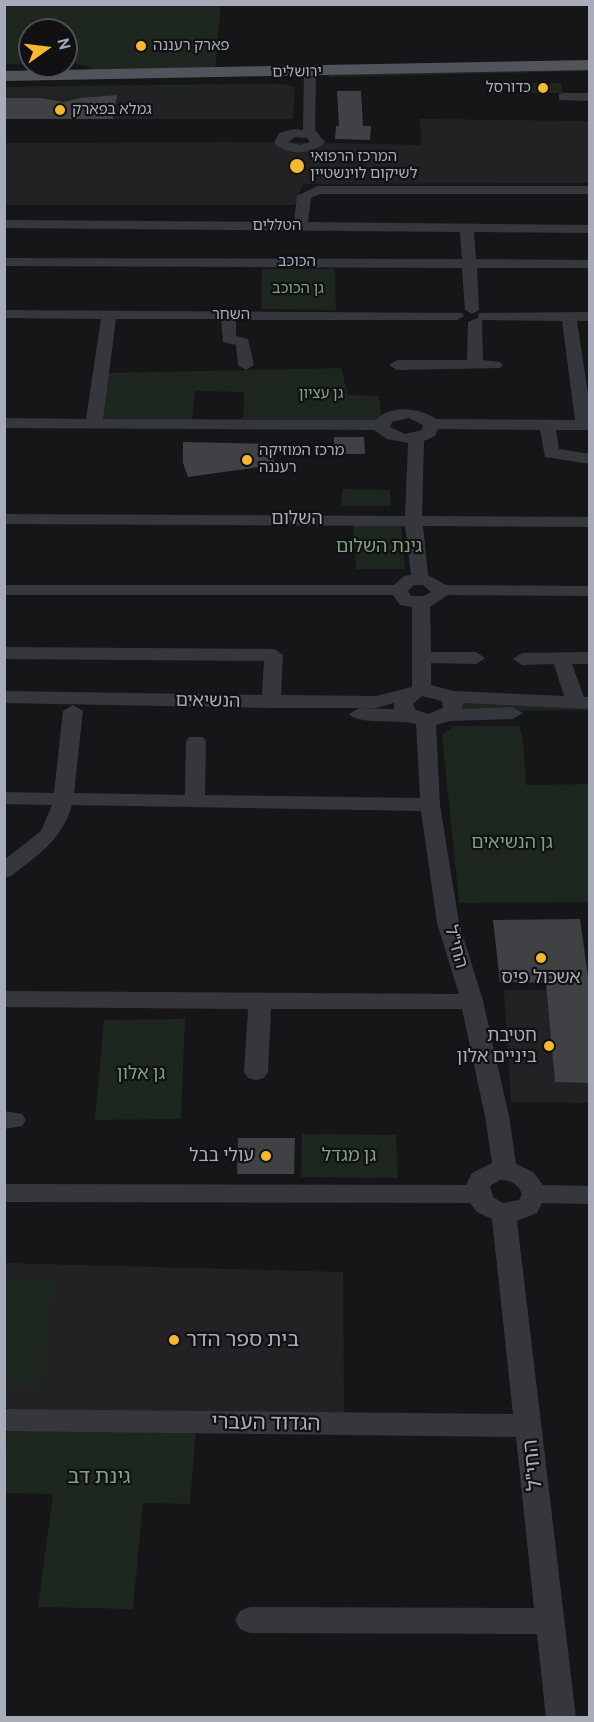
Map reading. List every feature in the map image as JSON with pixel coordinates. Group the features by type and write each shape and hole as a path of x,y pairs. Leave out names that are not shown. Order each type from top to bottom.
{"main road":[{"name":"ירושלים","path":"4,83 304,76 590,65"},
{"name":"ירושלים","path":"4,76 590,74"}],"street":[{"path":"304,76 309,130 311,135 294,134 299,125 304,76"},
{"path":"563,97 590,97"},
{"path":"301,226 304,196 318,190 590,190"},
{"name":"הטללים","path":"4,224 590,229"},
{"path":"466,228 478,316 475,364"},
{"name":"הכוכב","path":"4,262 590,264"},
{"name":"השחר","path":"4,314 457,316 460,312 478,316"},
{"path":"94,422 109,315"},
{"path":"229,315 228,339 243,342 246,365"},
{"path":"478,316 590,317"},
{"path":"4,423 381,425 392,416 409,413 423,417 432,424 587,425 583,366 569,317"},
{"path":"397,365 495,364"},
{"path":"381,425 382,429 393,436 416,438 429,433 432,424"},
{"path":"547,425 551,453 590,459"},
{"path":"416,438 413,519 420,579"},
{"name":"השלום","path":"4,519 413,519 590,522"},
{"path":"4,590 398,590 405,582 420,579 431,582 440,590 590,591"},
{"path":"398,590 406,601 421,603 438,597 440,590"},
{"path":"421,603 422,657 417,692 433,690 433,712"},
{"path":"4,653 274,655 271,702"},
{"path":"422,657 476,658"},
{"path":"561,658 585,706"},
{"path":"522,659 590,658"},
{"name":"הנשיאים","path":"4,697 376,702 417,692"},
{"name":"החי\"ל","path":"417,692 403,704 433,712 430,805 448,922 472,1001 497,1116 505,1171"},
{"name":"הנשיאים","path":"4,711 433,712 585,706"},
{"path":"4,871 39,846 55,827 62,800 73,711"},
{"path":"195,801 196,741"},
{"path":"4,798 430,805"},
{"path":"4,999 425,1003 472,1001"},
{"path":"256,1072 260,1001"},
{"path":"505,1171 522,1176 532,1187 534,1194 532,1201 521,1211 504,1213 487,1207 477,1194 481,1180 496,1172 505,1171"},
{"path":"4,1193 477,1194"},
{"path":"534,1194 590,1195"},
{"name":"החי\"ל","path":"504,1213 561,1718"},
{"name":"הגדוד העברי","path":"4,1420 528,1426"},
{"path":"250,1620 550,1621"}],"shaded area":[{"path":"284,84 295,87 293,119 5,119 4,87"},
{"name":"המרכז הרפואי לשיקום לוינשטיין","path":"420,119 589,121 589,183 303,184 295,205 5,205 4,143 275,142 421,145"},
{"name":"חטיבת ביניים אלון","path":"504,990 589,990 589,1103 511,1102"},
{"name":"בית ספר הדר","path":"5,1263 343,1272 344,1414 5,1409"}],"green space":[{"name":"פארק רעננה","path":"5,5 221,5 215,69 82,72 92,67 78,64 78,18 18,18 18,65 5,64"},
{"path":"590,68 589,71 329,77 329,74"},
{"name":"כדורסל","path":"522,83 561,83 563,93 524,93"},
{"path":"136,85 112,91 4,91 5,87"},
{"path":"139,85 287,85 292,90 280,88 135,89"},
{"name":"גן הכוכב","path":"262,269 335,269 336,310 261,309"},
{"name":"גן עציון","path":"341,368 348,395 379,396 381,417 375,421 243,419 244,392 195,391 192,419 100,420 108,373"},
{"path":"342,489 390,490 391,506 341,506"},
{"name":"גינת השלום","path":"353,524 401,524 405,569 356,569"},
{"path":"459,700 589,704 589,710 459,711"},
{"name":"גן הנשיאים","path":"454,726 519,726 523,739 526,785 589,784 589,902 459,903 442,735"},
{"name":"גן אלון","path":"185,1019 181,1119 95,1120 104,1020"},
{"name":"גן מגדל","path":"302,1134 396,1135 398,1178 301,1177"},
{"path":"5,1279 54,1279 43,1386 5,1386"},
{"name":"גינת דב","path":"7,1425 196,1430 190,1504 143,1503 133,1609 38,1607 53,1494 5,1493"}],"building":[{"path":"337,91 361,91 363,126 371,126 370,140 335,139 336,126 339,126"},
{"name":"גמלא בפארק","path":"117,95 113,119 4,119 4,98 41,98 63,102"},
{"path":"334,437 364,437 365,454 334,454"},
{"name":"מרכז המוזיקה רעננה","path":"183,442 274,444 274,465 188,477 183,463"},
{"path":"580,919 590,991 590,1083 555,1082 546,983 500,982 493,920"},
{"name":"עולי בבל","path":"238,1138 295,1138 294,1174 237,1174"}],"place":[{"name":"פארק רעננה","path":"141,46"},
{"name":"כדורסל","path":"543,88"},
{"name":"גמלא בפארק","path":"60,110"},
{"name":"המרכז הרפואי לשיקום לוינשטיין","path":"297,166"},
{"name":"מרכז המוזיקה רעננה","path":"247,460"},
{"name":"אשכול פיס","path":"541,958"},
{"name":"חטיבת ביניים אלון","path":"549,1046"},
{"name":"עולי בבל","path":"266,1156"},
{"name":"בית ספר הדר","path":"174,1340"}]}
